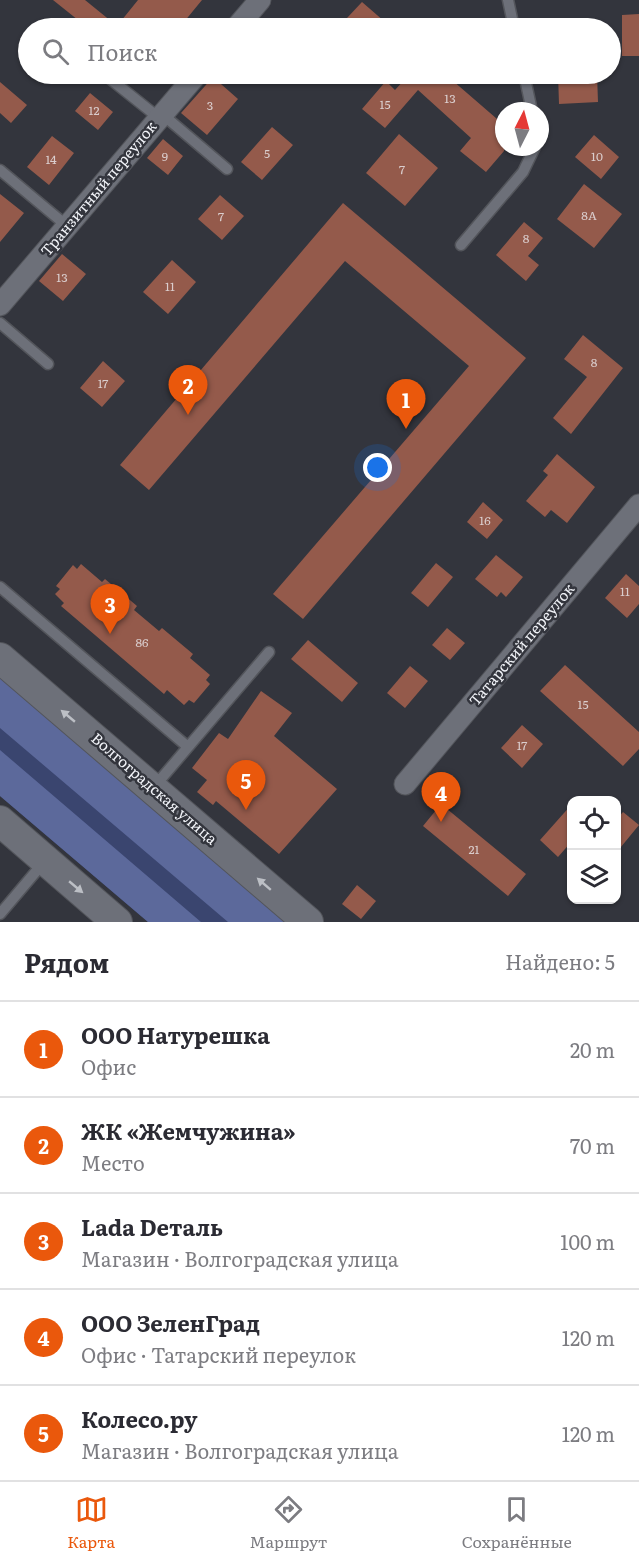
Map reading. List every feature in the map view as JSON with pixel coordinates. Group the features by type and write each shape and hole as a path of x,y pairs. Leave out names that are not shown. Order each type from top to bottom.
{"street":[{"path":"245,18 260,0"},
{"name":"Транзитный переулок","path":"0,305 188,84"},
{"name":"Татарский переулок","path":"405,784 639,505"},
{"name":"Волгоградская улица","path":"0,658 308,922"},
{"path":"0,821 117,922"}],"lane":[{"path":"508,0 512,18"},
{"path":"118,84 227,169"},
{"path":"526,84 530,102"},
{"path":"461,245 522,171 531,156"},
{"path":"0,170 67,226"},
{"path":"0,323 48,364"},
{"path":"0,587 188,747"},
{"path":"153,787 269,652"},
{"path":"0,915 45,861"}],"shaded area":[{"path":"0,678 285,922 148,922 0,796"},
{"path":"0,678 285,922 228,922 0,728"},
{"path":"0,750 201,922 148,922 0,796"}],"building":[{"path":"53,0 85,0 107,18 76,18"},
{"path":"138,0 202,0 187,18 123,18"},
{"path":"362,2 380,18 347,18"},
{"path":"639,14 639,56 622,56 622,15"},
{"path":"0,82 27,105 11,123 0,113"},
{"path":"207,84 221,84 238,99 207,135 181,113"},
{"path":"383,84 389,84 395,90 400,84 457,84 495,117 495,156 500,156 486,172 460,151 471,138 418,90 385,128 362,109"},
{"path":"558,84 597,84 598,102 559,104"},
{"path":"90,93 113,112 98,130 75,111"},
{"path":"272,127 293,145 262,180 241,162"},
{"path":"399,134 438,168 405,206 366,173"},
{"path":"594,135 619,157 601,179 575,157"},
{"path":"52,136 74,153 49,185 27,167"},
{"path":"163,139 183,156 168,175 147,158"},
{"path":"584,184 622,214 594,248 557,219"},
{"path":"0,194 24,213 0,242"},
{"path":"220,195 244,216 222,240 198,219"},
{"path":"343,203 526,358 303,619 273,594 469,366 345,261 149,490 120,465"},
{"path":"524,222 543,238 528,256 539,265 526,281 496,255"},
{"path":"62,254 86,274 63,301 39,281"},
{"path":"172,260 196,282 168,314 143,292"},
{"path":"583,335 623,368 571,434 553,418 587,377 564,359"},
{"path":"103,361 125,381 102,407 80,388"},
{"path":"557,454 595,487 567,523 551,510 545,517 526,501 548,475 543,471"},
{"path":"483,502 503,520 487,539 467,522"},
{"path":"496,555 523,577 506,597 501,592 497,597 475,579"},
{"path":"436,563 453,577 428,607 411,593"},
{"path":"81,564 102,582 105,579 137,606 134,610 159,631 162,628 193,654 190,658 210,675 206,680 210,684 194,703 189,700 184,705 167,690 164,694 61,606 64,603 55,594 60,589 56,586 73,565 77,569"},
{"path":"626,574 639,586 639,604 627,618 605,598"},
{"path":"447,628 465,643 450,660 432,645"},
{"path":"308,640 358,683 342,702 291,659"},
{"path":"565,665 639,732 639,749 623,766 540,691"},
{"path":"410,666 428,681 405,708 387,693"},
{"path":"261,691 292,713 274,736 337,789 279,854 216,801 213,805 197,792 207,780 192,768 219,733 228,739"},
{"path":"522,725 543,744 522,768 501,748"},
{"path":"441,804 526,874 508,896 423,826"},
{"path":"567,810 567,847 558,857 540,840"},
{"path":"623,812 639,825 621,847 621,814"},
{"path":"357,885 376,901 361,919 342,904"}],"place":[{"name":"ЖК «Жемчужина»","path":"188,415"},
{"name":"ООО Натурешка","path":"406,429"},
{"name":"Lada Dеталь","path":"110,634"},
{"name":"Колесо.ру","path":"246,810"},
{"name":"ООО ЗеленГрад","path":"441,822"}]}
